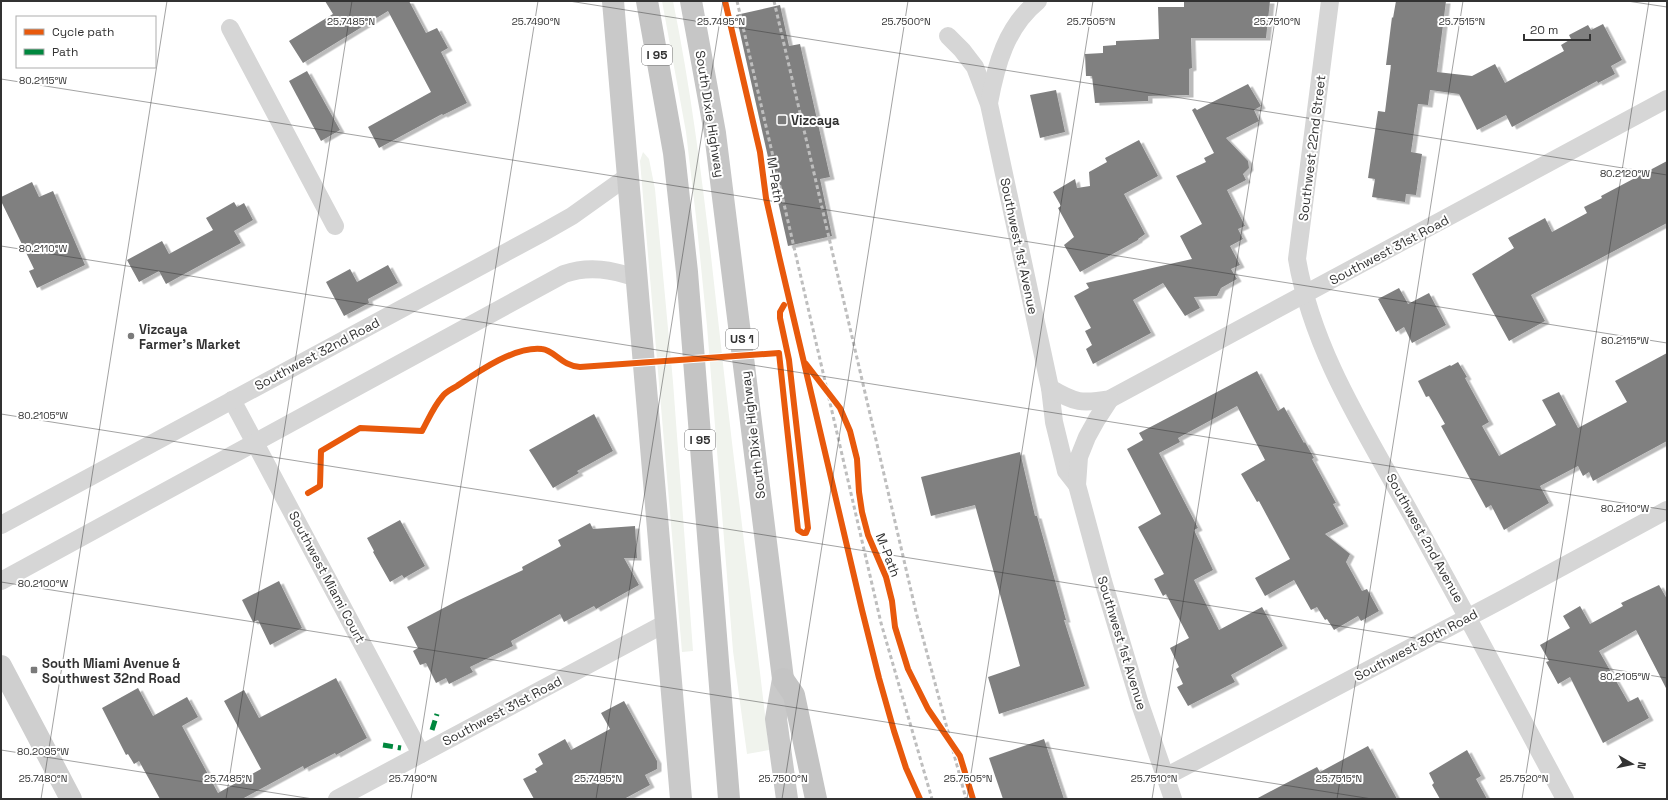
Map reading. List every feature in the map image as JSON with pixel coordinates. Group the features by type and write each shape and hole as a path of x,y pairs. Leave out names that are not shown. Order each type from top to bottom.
{"highway":[{"name":"I 95","path":"647,1 674,152 687,272 729,799"},
{"name":"South Dixie Highway","path":"691,1 715,134 783,679"},
{"path":"783,679 794,695 816,799"}],"main road":[{"path":"613,1 682,799"},
{"path":"1,666 72,799"},
{"name":"South Dixie Highway","path":"783,679 776,719 787,799"}],"street":[{"name":"Southwest 22nd Street","path":"1305,295 1297,259 1330,1"},
{"name":"Southwest 1st Avenue","path":"989,104 995,72 1004,46 1018,22 1036,3"},
{"path":"230,28 335,226"},
{"name":"Southwest 1st Avenue","path":"948,36 962,50 975,67 989,104 1050,388 1054,422 1066,471 1077,485"},
{"name":"Southwest 31st Road","path":"1110,399 1667,99"},
{"name":"Southwest 32nd Road","path":"1,525 542,233 572,216 628,176"},
{"path":"1,581 564,274 574,271 600,269 618,272 637,278"},
{"name":"Southwest 2nd Avenue","path":"1305,295 1314,324 1328,359 1344,391 1468,617 1565,799"},
{"path":"1050,388 1068,398 1082,402 1110,399"},
{"name":"Southwest 1st Avenue","path":"1110,399 1087,436 1079,457 1077,485 1103,581 1138,697 1173,799"},
{"name":"Southwest Miami Court","path":"232,400 421,754"},
{"name":"Southwest 30th Road","path":"1165,777 1667,510"},
{"name":"Southwest 31st Road","path":"337,799 666,623"}],"shaded area":[{"path":"662,1 673,1 690,93 769,750 747,754 733,651 707,326 696,217 686,132"},
{"path":"643,152 649,159 655,189 673,382 693,651 682,652 640,161"}],"building":[{"path":"325,1 409,1 426,33 437,28 448,48 441,52 467,103 443,115 442,114 379,148 368,127 431,92 388,11 303,63 289,41 333,14"},
{"path":"1184,1 1270,1 1266,38 1191,38 1192,68 1189,69 1189,95 1148,96 1148,101 1095,103 1092,76 1086,76 1085,54 1103,53 1103,46 1116,45 1116,41 1159,39 1158,7 1184,7"},
{"path":"1396,1 1446,1 1437,72 1472,76 1495,64 1505,83 1564,51 1561,45 1571,39 1569,35 1588,25 1591,30 1603,24 1622,60 1611,66 1615,74 1598,83 1597,81 1512,127 1506,115 1477,130 1459,94 1430,90 1428,105 1418,104 1411,152 1422,154 1416,195 1406,194 1405,202 1372,197 1375,179 1368,178 1378,111 1385,112 1391,65 1386,65 1392,17 1393,18"},
{"path":"780,5 789,46 800,44 830,177 820,179 832,236 788,246 736,15"},
{"path":"307,71 340,130 321,141 289,81"},
{"path":"1248,84 1261,106 1254,110 1259,121 1226,138 1248,161 1249,168 1243,174 1246,180 1227,190 1245,226 1238,229 1243,239 1230,246 1240,265 1231,269 1237,279 1221,288 1217,296 1194,297 1200,308 1185,316 1163,283 1133,300 1151,333 1093,364 1086,349 1092,345 1085,331 1091,328 1074,296 1089,288 1086,283 1192,259 1180,236 1202,224 1176,176 1206,162 1204,158 1214,153 1192,110 1195,108 1197,110"},
{"path":"1056,90 1065,132 1040,138 1030,95"},
{"path":"1139,140 1158,176 1124,194 1145,234 1138,240 1080,272 1064,245 1074,237 1058,208 1061,206 1053,192 1075,179 1077,188 1090,186 1089,172 1107,162 1105,158"},
{"path":"1667,161 1667,223 1531,295 1545,321 1509,341 1472,274 1514,248 1508,238 1545,218 1552,232 1587,213 1584,207 1602,198 1601,196"},
{"path":"32,182 39,197 53,191 85,265 37,288 29,271 34,269 1,201 1,197"},
{"path":"234,202 237,207 244,203 253,220 234,231 241,243 166,284 159,271 139,282 127,260 162,241 169,254 213,230 206,218"},
{"path":"388,265 398,283 368,299 369,303 344,316 326,282 350,269 357,282"},
{"path":"1399,288 1408,304 1429,293 1446,325 1412,343 1404,327 1396,332 1378,299"},
{"path":"1667,353 1667,441 1593,481 1589,472 1583,476 1578,466 1540,486 1549,503 1504,530 1491,505 1486,508 1441,426 1445,424 1429,396 1426,397 1418,381 1458,362 1489,422 1482,426 1499,456 1556,425 1542,400 1559,392 1578,428 1627,402 1615,381"},
{"path":"1257,371 1278,411 1284,407 1304,443 1305,442 1314,458 1312,459 1336,503 1333,504 1344,524 1325,534 1350,554 1346,562 1362,591 1367,589 1379,611 1361,621 1358,616 1334,630 1327,619 1325,620 1317,607 1311,610 1294,580 1265,596 1255,578 1290,559 1259,501 1257,502 1241,474 1265,460 1237,406 1178,438 1180,442 1159,453 1198,528 1194,530 1213,570 1194,580 1219,630 1262,607 1283,646 1231,675 1235,682 1188,706 1177,687 1183,684 1176,669 1179,667 1170,648 1189,638 1166,594 1163,596 1154,579 1164,574 1138,527 1161,514 1127,449 1143,440 1139,433"},
{"path":"594,414 613,451 577,471 579,473 553,488 529,450"},
{"path":"1020,452 1035,516 1037,516 1066,620 1064,620 1085,686 999,714 988,677 1020,666 975,505 931,516 921,477"},
{"path":"400,520 425,566 404,578 402,575 390,582 367,538"},
{"path":"590,523 593,529 635,526 637,558 624,558 639,585 596,609 594,606 564,622 560,614 511,641 513,646 470,667 473,672 449,684 446,678 436,683 426,663 420,665 413,651 418,648 407,627 457,601 523,570 522,567 561,546 558,540"},
{"path":"279,581 302,628 270,645 258,620 253,622 242,600"},
{"path":"1659,585 1667,599 1667,690 1636,630 1599,651 1628,702 1638,697 1649,718 1603,743 1570,677 1558,684 1546,662 1549,661 1540,645 1570,628 1563,616 1580,606 1590,624 1623,606 1621,603"},
{"path":"336,678 367,738 336,755 335,753 304,769 303,766 242,799 160,799 139,761 134,764 128,754 126,755 102,708 138,688 153,716 187,697 198,717 182,726 218,793 261,769 224,701 244,690 259,718"},
{"path":"624,701 657,761 657,769 645,775 650,785 624,799 534,799 523,779 537,772 535,769 543,764 538,754 565,739 571,750 610,729 601,713"},
{"path":"1044,739 1064,799 1003,799 989,758"},
{"path":"1368,746 1397,799 1256,799 1317,767 1320,772"},
{"path":"1467,750 1481,776 1476,779 1487,799 1440,799 1432,785 1434,783 1429,773"}],"railway":[{"path":"737,1 881,623 932,799"},
{"path":"774,1 916,612 966,799"}],"marked path":[{"path":"432,730 437,714"},
{"path":"383,745 401,748"}],"cycle path":[{"name":"M-Path","path":"725,1 760,152 766,198 779,256 862,610 894,731 906,768 920,799"},
{"path":"308,493 320,486 321,451 360,428 422,431 434,409 445,394 486,367 520,351 531,349 546,350 568,364 580,367 779,353 798,530 806,533 808,528 789,360 780,318 780,312 784,305"},
{"name":"M-Path","path":"806,364 840,408 850,431 857,459 862,512 868,535 886,577 892,601 895,627 908,669 928,709 960,756 973,799"}],"place":[{"name":"Vizcaya","path":"782,120"},
{"name":"Vizcaya Farmer’s Market","path":"131,336"},
{"name":"South Miami Avenue & Southwest 32nd Road","path":"34,670"}]}
